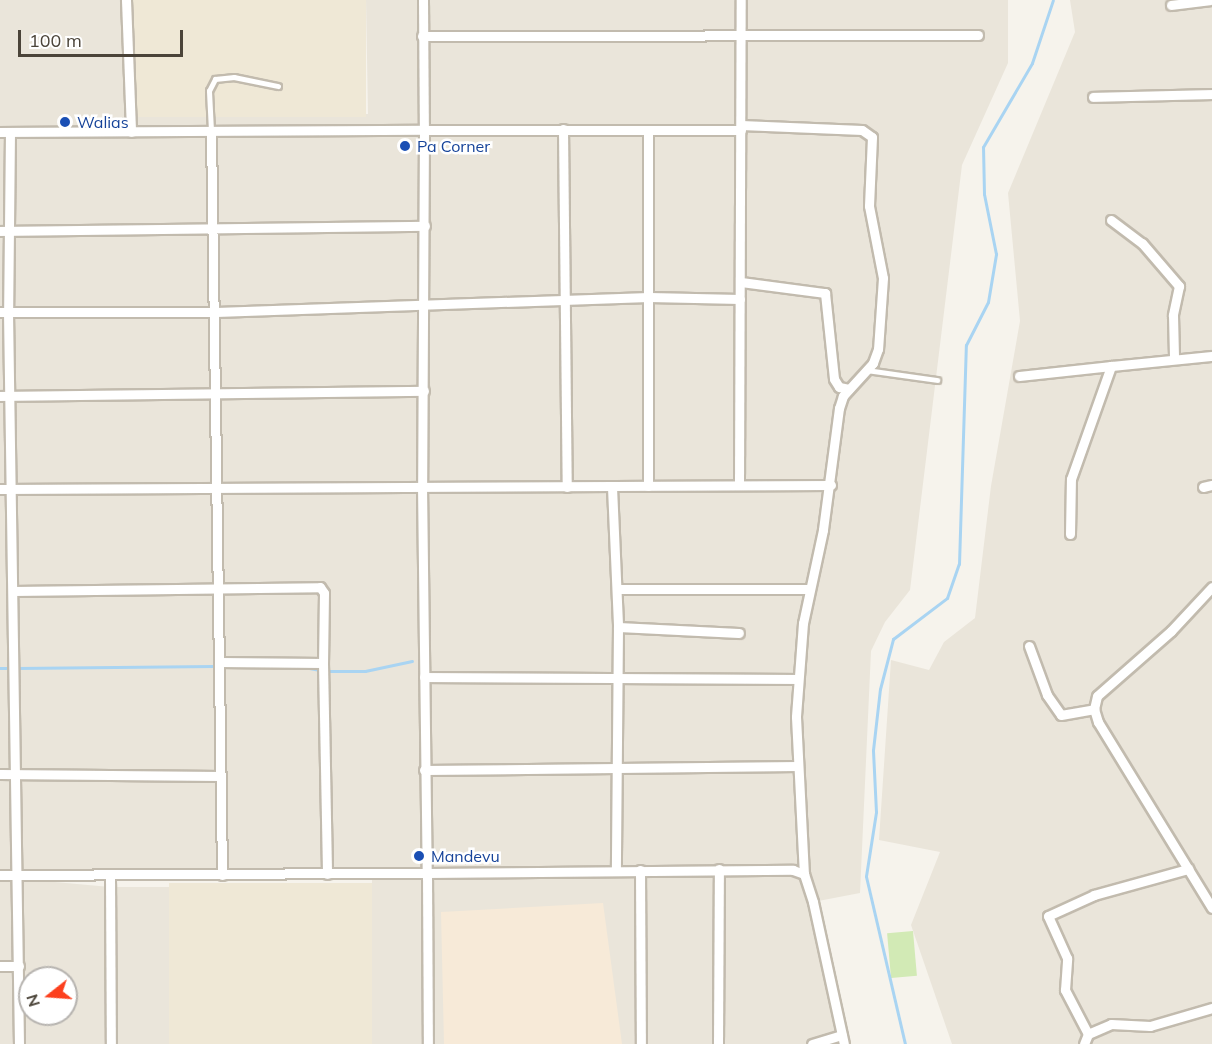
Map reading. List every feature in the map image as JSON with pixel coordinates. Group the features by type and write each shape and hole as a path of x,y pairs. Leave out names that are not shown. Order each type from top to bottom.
{"street":[{"path":"126,0 131,132"},
{"path":"423,0 425,226 422,485 428,1044"},
{"path":"739,484 741,0"},
{"path":"1172,5 1210,0"},
{"path":"422,36 978,35"},
{"path":"1093,97 1212,94"},
{"path":"19,966 14,774 13,489 4,312 5,132 563,129 648,131 741,128 862,130 872,137 869,206 883,278 878,349 867,370 849,389 839,408 831,485 810,589 797,679 798,766 804,874 843,1039 812,1044"},
{"path":"563,129 567,300 567,487"},
{"path":"211,131 216,312 217,591 222,875"},
{"path":"648,131 648,486"},
{"path":"1111,220 1142,243 1179,286 1173,315 1174,357"},
{"path":"4,231 214,226 425,226"},
{"path":"741,282 825,293 834,379 839,387 849,389"},
{"path":"4,312 216,312 649,297 741,299"},
{"path":"1019,376 1174,357 1212,356"},
{"path":"1070,534 1071,479 1111,366"},
{"path":"0,396 424,391"},
{"path":"0,489 422,485 612,487 739,484 831,485"},
{"path":"612,487 618,627 616,870"},
{"path":"13,591 217,591 320,586 324,593 327,874"},
{"path":"1212,587 1170,632 1097,696 1094,709 1098,722 1212,908"},
{"path":"617,589 810,589"},
{"path":"618,627 739,633"},
{"path":"1029,646 1047,695 1061,715 1094,709"},
{"path":"219,662 323,663"},
{"path":"424,677 797,679"},
{"path":"424,770 798,766"},
{"path":"0,774 220,776"},
{"path":"0,875 222,875 770,868 804,874"},
{"path":"718,1044 719,869"},
{"path":"1088,1034 1067,996 1067,958 1048,916 1103,892 1188,869"},
{"path":"640,870 641,1044"},
{"path":"110,876 111,1044"},
{"path":"0,966 18,966"},
{"path":"1084,1044 1088,1034 1111,1024 1150,1026 1212,1008"},
{"path":"18,1026 18,1044"}],"lane":[{"path":"211,131 208,91 215,79 234,77 278,86"},
{"path":"867,370 937,380"}],"shaded area":[{"path":"0,0 131,0 134,117 368,114 366,0 1008,0 1008,63 962,165 910,590 885,622 871,651 860,893 813,902 844,1044 428,1044 427,873 0,875"},
{"path":"131,0 366,0 366,117 131,117"},
{"path":"1070,0 1212,0 1212,1044 952,1044 911,925 940,852 879,840 891,660 929,670 944,642 975,618 991,486 1020,321 1008,193 1075,32"},
{"path":"0,877 110,887 169,887 172,1044 0,1044"},
{"path":"372,878 423,878 423,1044 372,1044"},
{"path":"169,883 372,883 372,1044 169,1044"},
{"path":"603,903 622,1044 444,1044 441,912"}],"green space":[{"path":"913,931 917,976 891,978 887,933"}],"waterway":[{"path":"905,1044 866,876 876,812 873,750 880,689 893,639 947,598 959,564 966,345 988,302 996,254 984,194 983,147 1032,63 1053,0"},
{"path":"327,671 365,671 412,661"},
{"path":"17,668 214,666"},
{"path":"304,667 320,670"},
{"path":"0,668 8,668"}],"place":[{"name":"Walias","path":"65,122"},
{"name":"Pa Corner","path":"405,146"},
{"name":"Mandevu","path":"419,856"}]}
